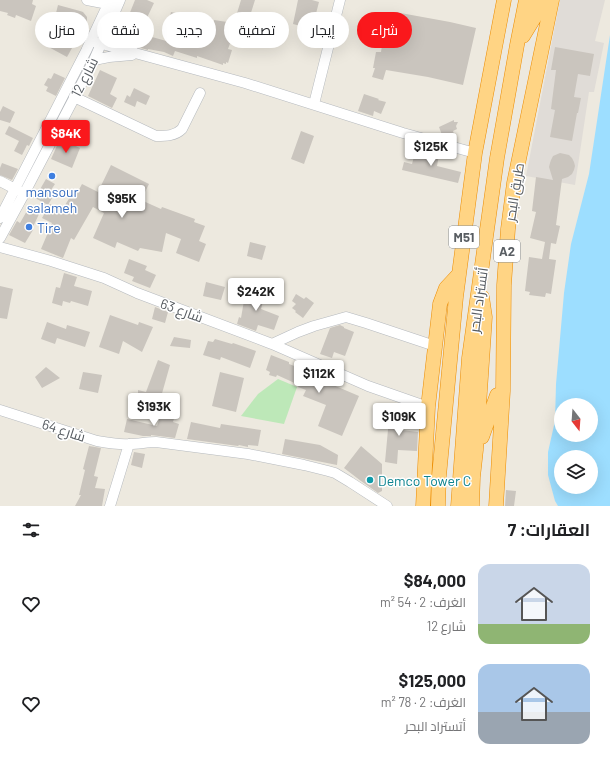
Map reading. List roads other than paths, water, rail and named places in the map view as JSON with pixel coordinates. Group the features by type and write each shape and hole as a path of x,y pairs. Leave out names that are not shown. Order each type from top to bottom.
{"highway":[{"name":"أتستراد البحر","path":"438,506 439,476 459,274 475,153 504,0"},
{"name":"أتستراد البحر","path":"458,506 466,477 469,358 497,158 526,0"},
{"path":"517,45 534,18 538,0"},
{"name":"طريق البحر","path":"496,506 503,391 504,284 509,221 514,183 552,0"},
{"path":"423,506 428,407 440,304 446,288 459,274"},
{"path":"476,450 485,317 480,285"},
{"path":"472,506 466,477 498,392 503,391"},
{"path":"466,477 478,506"}],"street":[{"path":"87,0 114,2"},
{"path":"314,104 340,0"},
{"name":"شارع 12","path":"112,12 114,2"},
{"name":"شارع 12","path":"0,218 91,41 114,2"},
{"path":"91,41 97,43"},
{"name":"شارع 12","path":"0,238 99,48"},
{"path":"115,48 245,83 403,133 475,153"},
{"path":"130,48 140,55"},
{"path":"94,60 140,55"},
{"path":"74,97 156,136 164,136 178,133 182,129 200,93"},
{"path":"0,181 24,194"},
{"name":"شارع 63","path":"0,247 70,266 104,278 137,293 272,344 368,386 428,407"},
{"path":"272,344 314,326 339,318 346,318 366,323 435,346"},
{"name":"شارع 64","path":"0,410 97,441 113,444 156,442 248,454 304,465 335,473 387,506"},
{"path":"110,506 128,444"}],"water":[{"path":"610,35 610,506 558,506 555,501 548,475 548,452 554,425 554,442 598,442 598,398 556,398 564,293 571,244 589,174"}],"place":[{"name":"mansour salameh","path":"52,176"},
{"name":"Tire","path":"29,227"},
{"name":"Demco Tower C","path":"370,480"}]}
